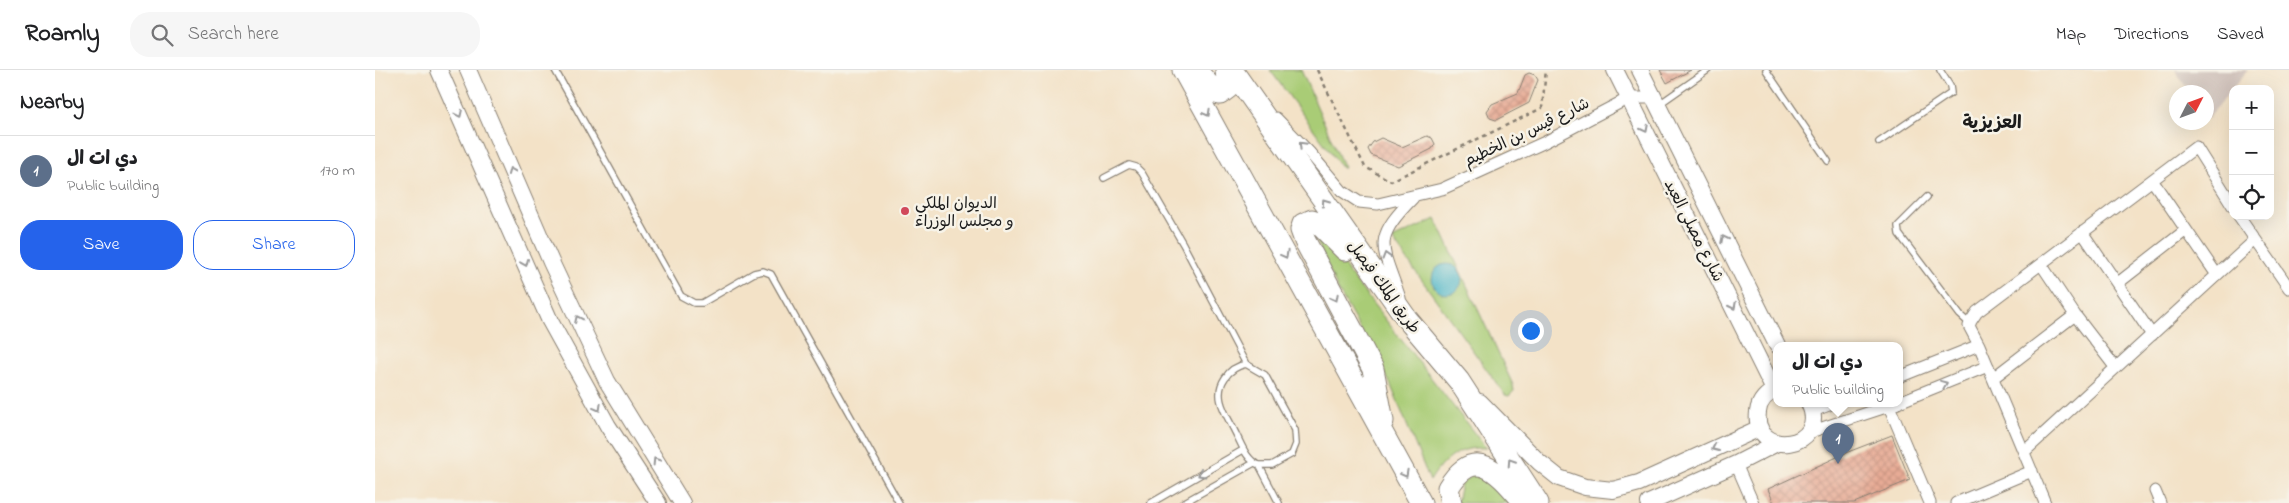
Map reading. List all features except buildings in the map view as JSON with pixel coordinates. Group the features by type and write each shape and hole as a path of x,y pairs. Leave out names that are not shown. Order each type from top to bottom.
{"highway":[{"path":"1183,70 1421,503"},
{"path":"1196,70 1216,93 1220,94 1228,88 1234,73"},
{"name":"طريق الملك فيصل","path":"1234,73 1407,319 1459,381 1538,503"},
{"path":"1387,441 1373,369 1305,240 1301,230 1303,224 1312,220 1317,222 1393,299"},
{"path":"1451,503 1448,488 1455,477 1470,465 1485,465 1500,474 1525,503"}],"street":[{"path":"439,70 550,321 608,426 658,503"},
{"path":"467,70 551,262 607,381 682,503"},
{"name":"شارع مصلى العيد","path":"1615,70 1773,386"},
{"name":"شارع مصلى العيد","path":"1640,70 1776,342"},
{"name":"شارع قيس بن الخطيم","path":"1234,73 1309,152 1342,191 1359,202 1377,204 1413,198 1442,190 1478,174 1629,98 1656,102"},
{"path":"2045,503 1979,345 1969,326 1977,312 2196,147 2229,200"},
{"path":"2152,180 2217,275"},
{"path":"1407,319 1383,250 1383,236 1389,225 1413,198"},
{"path":"2241,220 2254,241 2289,288"},
{"path":"2118,283 2186,230"},
{"path":"2082,232 2118,283 2151,335"},
{"path":"2024,452 2254,241"},
{"path":"2041,264 2075,315 2115,367"},
{"path":"1993,378 2075,315"},
{"path":"1903,375 1979,345"},
{"path":"1903,401 1988,366"},
{"path":"1459,381 1539,462 1559,478 1585,487 1613,490 1639,483 1760,428"},
{"path":"1773,392 1761,402 1758,410 1760,428 1770,439 1777,443"},
{"path":"1807,433 1811,427 1811,407"},
{"path":"1649,503 1737,464 1777,443 1793,443 1807,433 1887,407"},
{"path":"1897,407 1930,503"},
{"path":"1737,464 1753,503"},
{"path":"1956,503 2032,471"},
{"path":"2155,491 2160,503"}],"lane":[{"path":"555,70 681,296 694,303 702,303 754,273 763,271 771,274 899,503"},
{"path":"1656,102 1708,70"},
{"path":"1766,70 1828,161"},
{"path":"1879,142 1951,93 1950,86 1940,70"},
{"path":"1104,178 1129,165 1136,167 1143,173 1183,244 1246,364 1265,375 1295,430 1297,444 1291,454 1272,465 1257,464 1183,503"},
{"path":"1927,197 1897,226 1899,234 1960,315 1970,324"},
{"path":"1246,364 1237,366 1228,374 1219,391 1220,402 1243,450 1257,464 1279,503"},
{"path":"1151,503 1243,450"}],"path":[{"path":"1317,70 1365,167 1391,181 1542,108 1546,70"}],"shaded area":[{"path":"2175,70 2248,70 2235,85 2229,85 2229,93 2214,111 2214,85 2185,85"}],"green space":[{"path":"1270,70 1301,70 1344,168 1342,168"},
{"path":"1436,219 1513,385 1514,391 1509,396 1505,395 1392,239"},
{"path":"1319,237 1328,240 1349,273 1486,448 1468,449 1453,456 1441,466 1430,481 1389,381 1338,290 1316,239"},
{"path":"1473,475 1490,478 1511,503 1457,503 1461,483"}],"water":[{"path":"1447,264 1458,268 1462,279 1458,290 1447,294 1436,290 1432,279 1436,268"}],"place":[{"name":"الديوان الملكي و مجلس الوزراء","path":"905,211"},
{"name":"دي ات ال","path":"1838,464"}],"district":[{"name":"العزيزية","path":"1992,122"}]}
